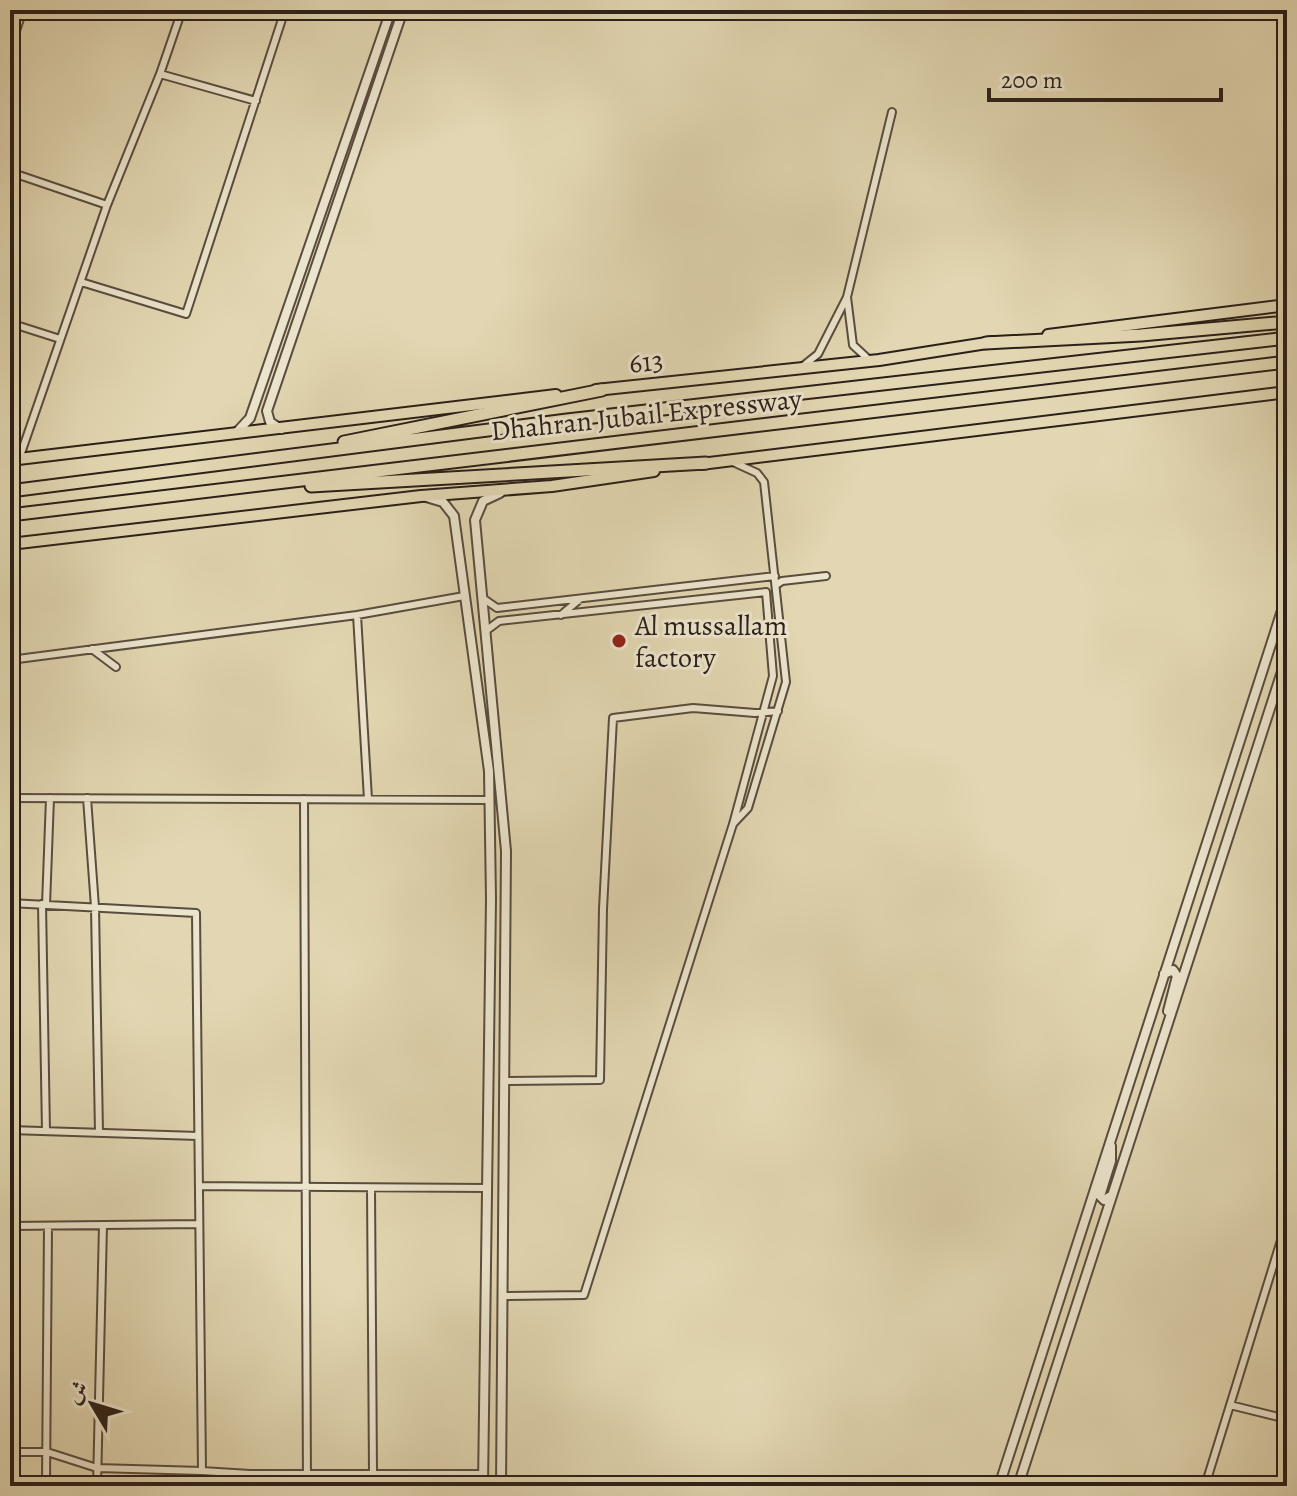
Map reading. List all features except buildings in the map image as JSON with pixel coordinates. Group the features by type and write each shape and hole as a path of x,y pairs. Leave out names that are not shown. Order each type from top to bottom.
{"highway":[{"path":"986,343 1141,335 1287,322"},
{"name":"Dhahran Jubail Expressway","path":"10,491 567,420 1287,338"},
{"name":"Dhahran Jubail Expressway","path":"10,515 572,445 1287,362"},
{"path":"251,461 602,390"},
{"path":"179,496 423,477 706,463"}],"main road":[{"name":"613","path":"14,459 879,360 986,343 1287,305"},
{"path":"10,544 421,496 513,489 1287,392"}],"street":[{"path":"10,49 23,10"},
{"path":"14,459 182,10"},
{"path":"81,282 186,314 285,10"},
{"path":"231,434 250,418 391,10"},
{"path":"282,429 270,422 267,411 403,10"},
{"path":"160,74 256,101"},
{"path":"796,369 818,354 847,297 892,112"},
{"path":"10,172 107,205"},
{"path":"847,297 853,345 860,356 879,360"},
{"path":"10,323 60,339"},
{"path":"732,461 757,473 764,482 786,682 748,808 733,824"},
{"path":"501,1486 506,851 475,520 478,509 491,496 513,489"},
{"path":"421,496 443,502 454,516 489,771 491,899 483,1486"},
{"path":"484,599 497,608 775,576"},
{"path":"487,630 499,621 766,592 826,576"},
{"path":"502,1296 584,1295 733,824 773,676 766,592"},
{"path":"999,1486 1287,595"},
{"path":"10,660 357,615 464,596"},
{"path":"565,614 581,598"},
{"path":"357,615 368,799"},
{"path":"92,649 116,667"},
{"path":"1018,1486 1287,656"},
{"path":"505,1081 600,1080 603,909 613,718 693,708 763,713 778,711"},
{"path":"10,798 489,800"},
{"path":"46,1131 44,904 50,798"},
{"path":"87,798 95,907 99,1133"},
{"path":"304,799 307,1486"},
{"path":"10,903 196,913 202,1471"},
{"path":"1163,976 1170,970 1177,976 1164,1035"},
{"path":"10,1130 198,1136"},
{"path":"1111,1137 1111,1161 1100,1196 1106,1200 1113,1192"},
{"path":"199,1186 487,1188"},
{"path":"371,1188 373,1473"},
{"path":"1205,1486 1287,1221"},
{"path":"10,1226 199,1224"},
{"path":"97,1486 103,1225"},
{"path":"46,1486 48,1226"},
{"path":"1230,1405 1287,1419"},
{"path":"10,1452 47,1452 97,1468 483,1474"}],"place":[{"name":"Al mussallam factory","path":"619,641"}]}
